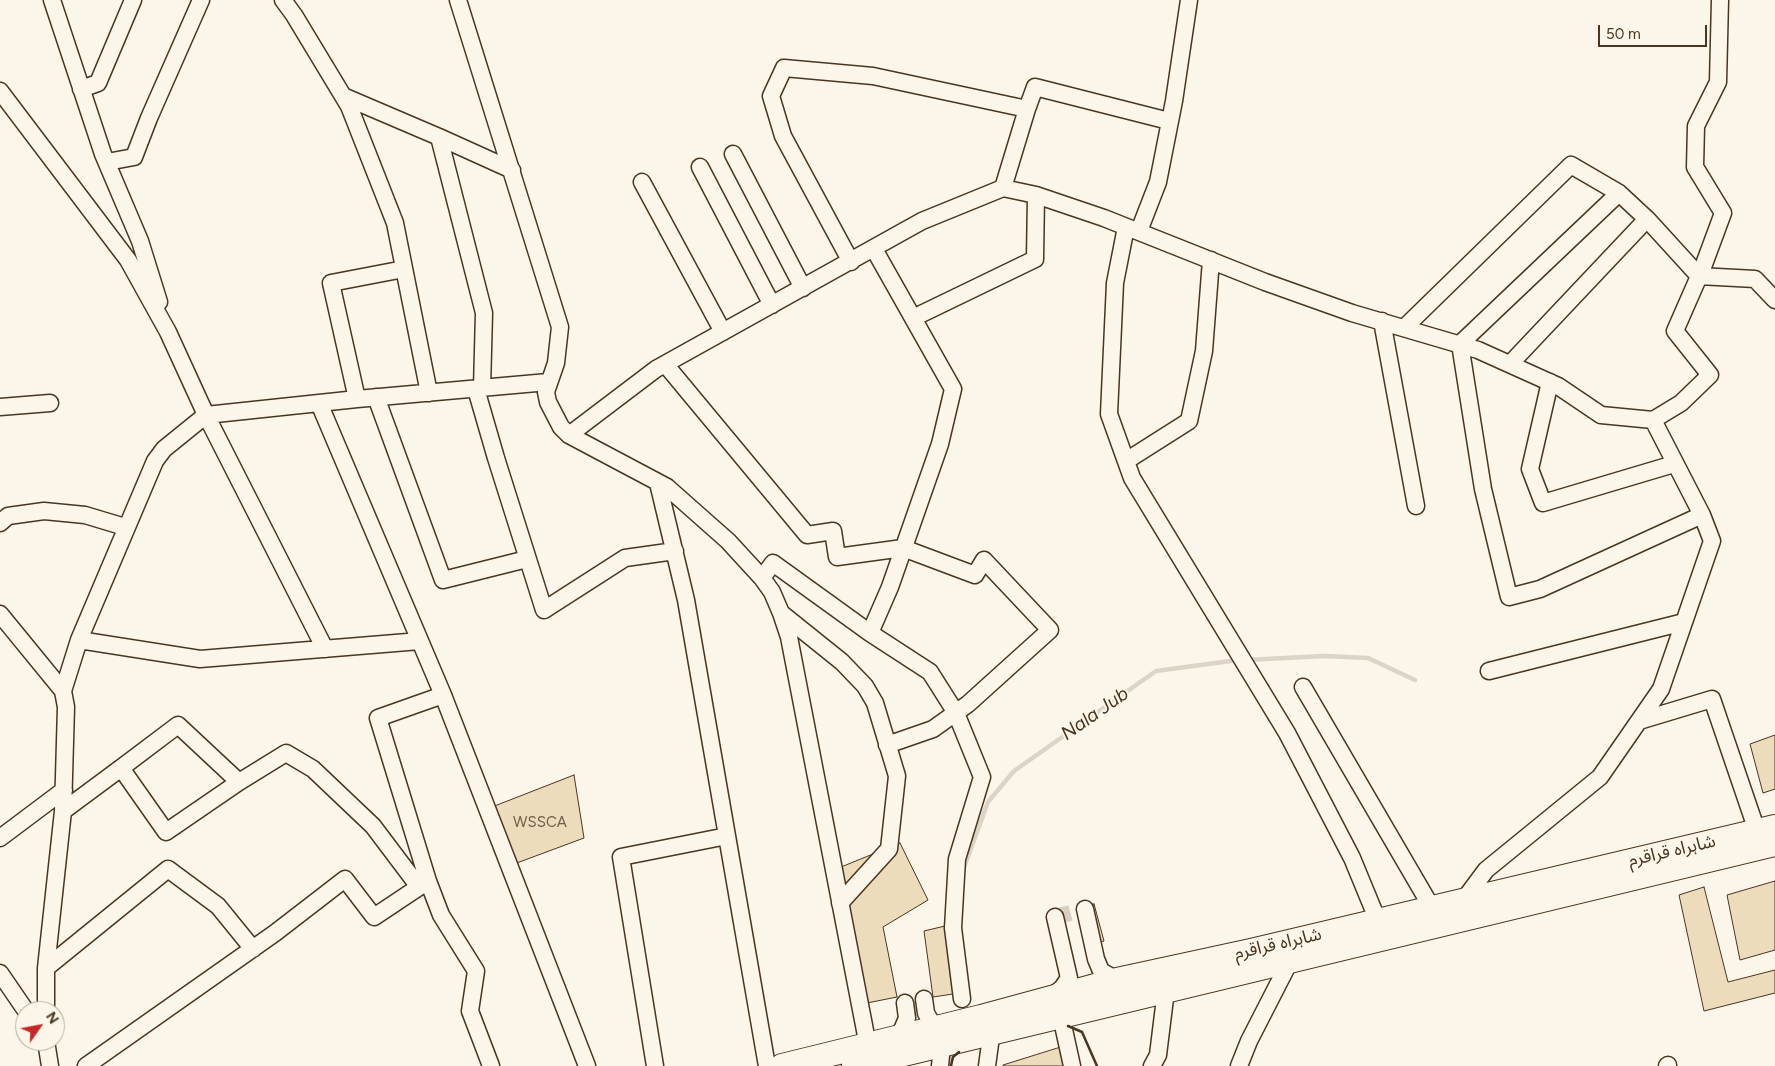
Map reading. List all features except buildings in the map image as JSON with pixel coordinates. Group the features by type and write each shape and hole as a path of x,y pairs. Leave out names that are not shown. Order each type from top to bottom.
{"highway":[{"name":"شاہراہ قراقرم","path":"1056,1006 1166,990 1252,960 1378,921 1769,834"},
{"name":"شاہراہ قراقرم","path":"854,1066 944,1041 1056,1006 1117,980 1252,960 1291,959 1769,834"},
{"name":"شاہراہ قراقرم","path":"782,1066 893,1039 944,1041"}],"street":[{"path":"52,0 107,162 140,242 168,332"},
{"path":"81,89 98,83 133,0"},
{"path":"107,162 134,157 149,118 201,0"},
{"path":"283,0 349,106 394,222 429,393"},
{"path":"458,0 560,327 556,362 546,392 548,402 561,426 569,435 658,483 691,508 728,541 762,578 772,592 781,613 789,637 868,1046"},
{"path":"1189,0 1174,101 1168,120 1158,182 1132,229 1115,282 1109,414 1132,478 1287,733 1352,858 1378,921"},
{"path":"569,435 665,364 922,222 1003,188 1036,195 1132,229 1300,294 1460,344 1550,382 1601,415 1653,420 1681,403 1710,375 1674,331 1699,276 1723,214 1696,167 1696,126 1718,82 1720,0"},
{"path":"851,262 783,136 770,96 784,68 873,76 1027,109"},
{"path":"1003,188 1034,87 1168,120"},
{"path":"0,91 128,260 168,332 206,415 325,648"},
{"path":"343,96 512,170"},
{"path":"440,137 484,313 479,388 527,558 544,610 625,558 675,551"},
{"path":"733,154 803,288"},
{"path":"1404,328 1571,166 1619,193 1647,219 1699,276 1755,280 1775,300"},
{"path":"700,167 772,305"},
{"path":"642,182 724,332"},
{"path":"1460,344 1619,193"},
{"path":"913,318 1035,259 1036,195"},
{"path":"1510,364 1647,219"},
{"path":"870,633 940,444 953,389 874,249"},
{"path":"1126,461 1189,421 1204,351 1211,260"},
{"path":"357,398 331,283 404,269"},
{"path":"1382,321 1416,506"},
{"path":"1460,344 1483,489 1509,598 1540,588 1702,516"},
{"path":"665,364 807,535 832,531 836,557 903,548 975,574 984,560 1050,630 956,713 934,729 887,745"},
{"path":"46,1001 46,968 64,811 66,707 63,691 79,640 126,527 155,461 164,449 206,415 357,398 548,382"},
{"path":"1550,382 1530,469 1543,503 1674,464"},
{"path":"376,397 443,580 527,558"},
{"path":"0,407 50,403"},
{"path":"319,403 443,695 587,1066"},
{"path":"1463,901 1486,870 1600,777 1661,689 1712,541 1702,516 1653,420"},
{"path":"658,483 686,600 766,1066"},
{"path":"0,523 8,516 44,512 85,515 126,527"},
{"path":"762,578 773,563 870,633 930,672 956,713 982,777 957,859 953,928 962,999"},
{"path":"781,613 842,662 865,686 875,704 896,776 889,849 840,903"},
{"path":"0,614 63,691"},
{"path":"1488,671 1684,622"},
{"path":"79,640 200,659 420,640"},
{"path":"1303,687 1432,908"},
{"path":"423,884 378,718 443,695"},
{"path":"1639,721 1712,699 1769,834"},
{"path":"64,811 178,725 239,782"},
{"path":"121,768 166,832 239,782 286,754 313,769 373,826 423,884 476,971 470,1011 490,1066"},
{"path":"0,838 64,790"},
{"path":"655,1066 621,857 727,836"},
{"path":"46,968 168,869 218,906 253,949"},
{"path":"86,1066 253,949 345,879 374,917 423,884"},
{"path":"1085,909 1096,959 1101,971 1117,980"},
{"path":"1054,917 1069,978 1062,988 1056,1006 1072,1066"},
{"path":"1238,1066 1291,959"},
{"path":"0,973 19,1001"},
{"path":"1152,1066 1158,1055 1166,990"},
{"path":"924,999 926,1013 930,1022 944,1041"},
{"path":"893,1039 902,1030 907,1018 905,1003"},
{"path":"981,1029 990,1044 987,1066"},
{"path":"48,1051 50,1066"}],"waterway":[{"name":"Nala Jub","path":"1246,660 1324,656 1368,658 1415,680"},
{"name":"Nala Jub","path":"963,870 988,802 1014,771 1156,671 1238,660"},
{"name":"Nala Jub","path":"948,1066 950,1058"}],"tunnel":[{"path":"1055,917 1085,909"}],"wall":[{"path":"1068,1026 1082,1032 1097,1066"},
{"path":"951,1066 953,1057 959,1052"}]}
